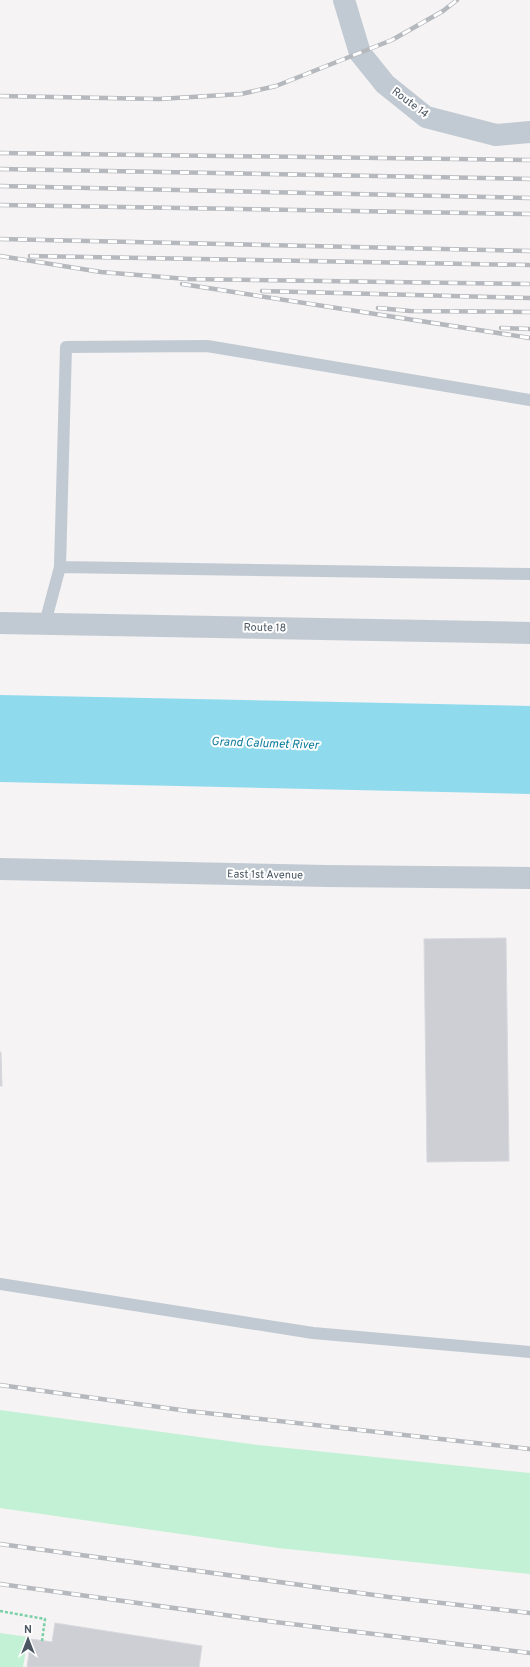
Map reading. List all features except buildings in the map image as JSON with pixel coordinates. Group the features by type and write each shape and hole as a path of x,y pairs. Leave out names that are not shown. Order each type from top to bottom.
{"street":[{"name":"Route 14","path":"344,0 360,53 385,84 426,117 496,135 530,132"},
{"name":"Route 18","path":"0,623 530,633"},
{"name":"East 1st Avenue","path":"0,869 326,876 530,878"}],"lane":[{"path":"45,623 60,567 66,347 207,346 530,400"},
{"path":"60,567 530,574"},
{"path":"0,1284 312,1333 530,1352"}],"path":[{"path":"0,1611 45,1619 42,1641"}],"green space":[{"path":"0,1410 258,1445 530,1473 530,1574 278,1548 0,1508"},
{"path":"0,1633 28,1637 23,1667 0,1667"}],"water":[{"name":"Grand Calumet River","path":"0,695 530,706 530,794 0,782"}],"railway":[{"path":"0,96 159,99 241,94 276,86 392,40 443,11 457,0"},
{"path":"0,153 530,160"},
{"path":"0,169 530,179"},
{"path":"0,186 530,198"},
{"path":"0,205 530,214"},
{"path":"0,239 530,251"},
{"path":"0,256 101,272 187,279 530,284"},
{"path":"30,256 530,265"},
{"path":"182,284 530,338"},
{"path":"262,291 530,298"},
{"path":"378,308 410,311 530,312"},
{"path":"501,328 530,329"},
{"path":"0,1385 188,1411 530,1449"},
{"path":"0,1544 389,1597 530,1613"},
{"path":"0,1584 275,1622 530,1653"}]}
